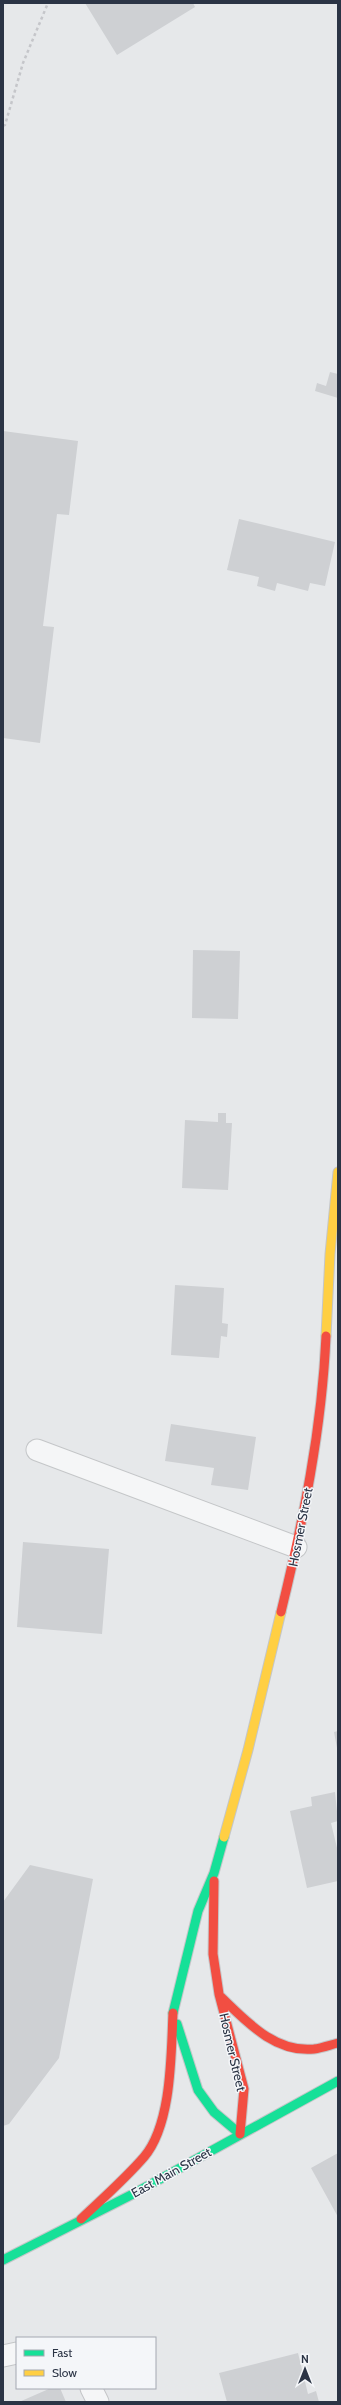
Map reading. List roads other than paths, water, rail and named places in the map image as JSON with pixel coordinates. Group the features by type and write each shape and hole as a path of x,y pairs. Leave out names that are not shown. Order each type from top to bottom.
{"street":[{"name":"Hosmer Street","path":"78,2221 145,2156 159,2128 170,2082 173,2011 198,1911 214,1873 249,1746 296,1547 319,1418 331,1364 338,1172"},
{"name":"Hosmer Street","path":"214,1873 215,1922 213,1954 219,1994 244,2089 240,2134"},
{"name":"Hosmer Street","path":"219,1994 266,2038 288,2048 312,2050 338,2043"},
{"path":"173,2011 198,2090 214,2112 240,2134"},
{"name":"East Main Street","path":"3,2260 133,2194 338,2081"}],"lane":[{"path":"37,1450 296,1547"},
{"path":"3,2356 16,2353"},
{"path":"92,2389 98,2402"}]}
